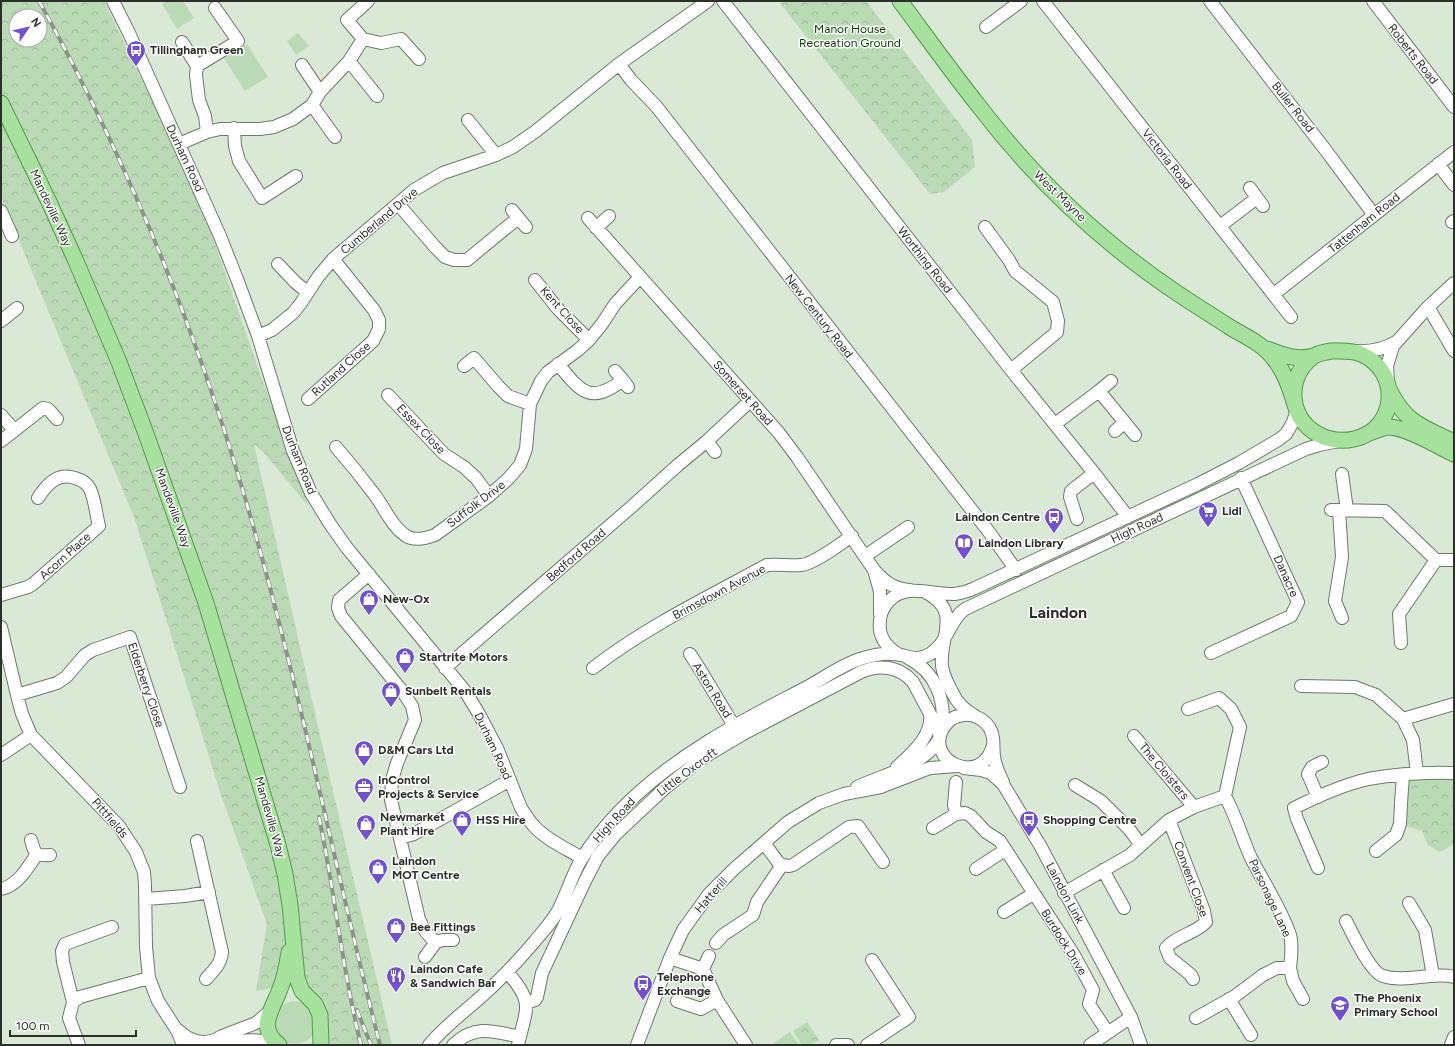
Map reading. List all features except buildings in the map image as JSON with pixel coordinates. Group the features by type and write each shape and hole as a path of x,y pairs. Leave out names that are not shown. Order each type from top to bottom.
{"main road":[{"name":"West Mayne","path":"900,1 983,112 1028,164 1075,212 1099,233 1146,271 1176,292 1261,346 1293,358 1304,359 1314,356"},
{"name":"Mandeville Way","path":"1,103 50,204 97,311 129,390 183,535 208,611 274,830 285,874 290,905 298,981 302,991 318,1009 321,1021 321,1045"},
{"name":"West Mayne","path":"1261,346 1274,359 1281,370 1296,408"},
{"path":"1454,442 1417,425 1410,420 1398,405 1380,368 1360,354 1350,351 1331,351 1314,356 1303,366 1296,378 1294,396 1296,408 1303,422 1314,432 1323,437 1342,440 1354,439 1385,428 1398,428 1454,454"},
{"path":"1367,434 1384,418 1388,408 1388,386"},
{"name":"Mandeville Way","path":"278,1045 273,1040 267,1026 267,1018 286,972 292,932"},
{"path":"271,1009 276,1002 288,996 300,996 310,1001"},
{"path":"310,1045 318,1037 321,1027"}],"street":[{"name":"Durham Road","path":"113,1 129,33 220,236 258,336 293,451 317,504 330,524 369,574 465,691 482,718 497,748 521,808 535,827 552,840 582,858"},
{"path":"368,1 347,20 363,39 381,43 401,40 419,59"},
{"name":"Cumberland Drive","path":"258,336 281,324 301,303 307,292 333,259 414,190 444,173 496,155 513,147 536,131 618,64 708,1"},
{"name":"Worthing Road","path":"723,1 1011,370 1094,472 1128,517"},
{"path":"986,27 1021,1"},
{"name":"Victoria Road","path":"1043,1 1291,317"},
{"name":"Buller Road","path":"1210,1 1374,215"},
{"name":"Roberts Road","path":"1373,1 1454,107"},
{"path":"197,66 238,41 215,8"},
{"path":"179,144 208,132 220,129 260,129 278,126 293,119 312,105 320,92 349,61 363,39"},
{"path":"182,42 197,66 196,75 199,100 205,116 208,132"},
{"path":"349,61 377,96"},
{"name":"New Century Road","path":"618,64 634,84 656,106 989,532 1016,570"},
{"path":"302,65 320,92"},
{"path":"312,105 335,137"},
{"path":"468,120 496,155"},
{"path":"234,128 235,146 239,161 262,198 296,176"},
{"name":"Tattenham Road","path":"1274,294 1454,152"},
{"path":"1438,164 1454,185"},
{"path":"1220,226 1256,197"},
{"path":"398,204 436,248 445,257 454,260 467,260 519,219"},
{"path":"1,211 12,236"},
{"path":"596,228 609,216"},
{"name":"Somerset Road","path":"588,218 779,433 852,536 874,570 888,583 896,587 910,590"},
{"path":"985,228 1010,260 1015,271 1053,302 1058,320 1057,332 1011,370"},
{"name":"Rutland Close","path":"308,399 373,341 379,329 379,320 374,310 333,259"},
{"path":"278,264 307,292"},
{"name":"Suffolk Drive","path":"336,447 372,490 394,525 409,538 425,539 435,535 489,496 508,479 520,465 526,450 530,404 541,381 558,364 589,340 615,304 640,277"},
{"name":"Kent Close","path":"535,280 558,309 589,340"},
{"path":"1388,386 1388,358 1396,342 1454,283"},
{"path":"1,321 17,308"},
{"path":"1428,308 1454,351"},
{"path":"1350,351 1380,349 1396,342"},
{"path":"464,366 478,355 498,386 508,396 530,404"},
{"path":"558,364 582,390 592,394 604,393 622,380"},
{"path":"1055,424 1099,391 1111,380"},
{"path":"1099,391 1135,435"},
{"name":"Essex Close","path":"388,395 444,454 464,467 476,478 489,496"},
{"name":"Bedford Road","path":"445,668 629,509 678,464 707,441 750,401"},
{"path":"1,441 44,408 48,409 57,419"},
{"name":"High Road","path":"910,590 948,594 962,593 1016,570 1224,472 1278,440 1289,430 1293,422 1296,408"},
{"path":"1,415 14,430"},
{"path":"1115,431 1124,423"},
{"name":"High Road","path":"429,1045 448,1025 507,972 555,916 582,858 608,825 641,791 656,778 707,742 734,726 859,660 880,654 917,658 930,654 946,636 956,617 965,609 1241,478 1306,449 1342,440"},
{"path":"707,441 715,452"},
{"path":"1072,514 1070,496 1071,491 1094,472"},
{"path":"1342,474 1339,510 1342,558 1335,601 1342,618"},
{"name":"Acorn Place","path":"1,595 28,587 33,584 99,526 90,489 82,480 63,476 58,478 44,489 38,498"},
{"name":"Danacre","path":"1211,653 1291,616 1298,602 1241,478"},
{"path":"1339,510 1385,511 1436,560 1454,560"},
{"path":"865,556 908,526"},
{"name":"Brimsdown Avenue","path":"593,668 615,651 651,628 767,565 802,565 823,556 852,536"},
{"path":"1401,643 1399,614 1436,560"},
{"name":"Somerset Road","path":"874,570 880,591 880,616"},
{"path":"369,574 339,600 338,608 340,616 403,692 412,706 415,720 397,763 392,780 391,800 419,920 423,928 436,942"},
{"path":"880,616 885,605 891,599 899,593 910,590"},
{"name":"High Road","path":"924,592 939,602 945,611 948,626 946,636"},
{"name":"High Road","path":"859,660 877,643 880,632 880,616"},
{"name":"Pittfields","path":"1,627 4,651 22,714 31,735 104,810 127,836 136,852 144,872 146,899 146,947 149,978 158,1001 176,1028"},
{"path":"880,632 886,644 926,671 934,682 943,710 941,750 945,757 951,763 960,767 973,767 984,761 989,756 993,745"},
{"path":"946,636 942,666 947,682 960,706 983,720 988,726 993,737 995,763 1003,784"},
{"name":"Elderberry Close","path":"17,695 57,683 66,677 85,655 93,650 130,637 180,788"},
{"name":"Aston Road","path":"690,654 734,726"},
{"name":"Little Oxcroft","path":"519,1041 527,1003 537,997 542,973 598,856 615,835 646,804 701,759 797,705 861,672 873,668 889,667 897,669 909,677 916,687 941,734"},
{"path":"1301,686 1355,687 1376,695 1403,720 1413,740 1417,773"},
{"path":"1064,893 1130,855 1169,820 1194,807 1226,796 1240,727 1231,709 1219,698 1188,709"},
{"path":"1403,720 1454,704"},
{"name":"Little Oxcroft","path":"888,774 901,763 925,736 930,723 928,709"},
{"path":"941,734 952,719 959,716 976,716"},
{"name":"Hatterill","path":"844,794 904,768 924,757 932,750 941,734"},
{"path":"1,755 31,735"},
{"name":"The Cloisters","path":"1134,736 1194,807"},
{"path":"1318,796 1308,774 1312,767 1322,762"},
{"name":"Hatterill","path":"637,1045 670,958 678,940 691,918 720,882 788,822 808,808 829,798 881,787 930,768 960,767"},
{"name":"Laindon Link","path":"960,767 991,773 1003,784 1038,842 1131,1017 1141,1045"},
{"path":"1318,868 1297,819 1294,808 1338,788 1368,779 1417,773 1454,773"},
{"path":"1376,851 1396,835 1400,824 1403,775"},
{"path":"400,838 414,834 510,780"},
{"path":"933,828 956,814 954,804 956,782"},
{"path":"1075,785 1101,801 1129,829 1141,845"},
{"name":"Parsonage Lane","path":"1226,796 1251,856 1290,935 1292,952 1290,968"},
{"name":"Burdock Drive","path":"956,814 962,813 970,816 986,832 1000,841 1074,955 1093,990 1089,1004 1108,1033"},
{"name":"Convent Close","path":"1169,820 1204,911 1206,922 1200,929 1172,942 1166,948 1170,958 1191,974 1193,979"},
{"path":"764,843 778,862 782,865 789,866 793,865 849,827 858,826 883,862"},
{"path":"31,840 37,854 50,855"},
{"path":"197,841 222,952 222,957 217,966 206,979"},
{"path":"976,869 1005,850"},
{"path":"1,888 11,886 16,882 37,854"},
{"path":"716,943 723,935 753,915 757,902 782,865"},
{"path":"1103,870 1124,908"},
{"path":"146,899 184,896 209,892"},
{"path":"1004,912 1033,894"},
{"path":"1409,903 1425,930 1432,976"},
{"path":"1346,921 1356,942 1371,965 1381,976 1395,978 1432,976 1454,977"},
{"path":"78,1045 69,1018 73,1002 63,962 62,951 65,944 112,927"},
{"path":"425,957 436,942 453,940"},
{"path":"703,969 709,956"},
{"path":"670,958 703,969 717,1000 746,1045"},
{"path":"867,1045 909,1017 872,960"},
{"path":"1196,1018 1229,999 1263,975 1277,968 1290,968 1293,981 1303,999"},
{"path":"507,972 521,988 527,1003"},
{"path":"73,1002 80,997 149,978"},
{"path":"1229,999 1251,1035"},
{"path":"677,1001 701,1010 717,1000"},
{"path":"216,1043 256,1023 271,1009"},
{"path":"1090,1045 1131,1017"},
{"path":"176,1028 187,1038 197,1042 216,1043 253,1041 268,1042 278,1045"},
{"path":"176,1028 181,1036 183,1045"},
{"path":"453,1045 474,1032 483,1030 519,1041"},
{"path":"1451,1045 1454,1037"},
{"path":"836,1045 848,1045"}],"green space":[{"path":"1,1 104,1 163,124 210,229 261,376 309,507 265,454 254,444 392,1045 330,1045 326,1013 314,989 279,987 256,991 267,924 220,792 134,517 1,197"},
{"path":"166,1 183,1 194,18 177,29 162,4"},
{"name":"Manor House Recreation Ground","path":"783,1 866,1 972,140 975,167 944,192 930,194 780,3"},
{"path":"298,33 309,46 296,55 287,41"},
{"path":"247,44 268,77 245,91 224,58"},
{"path":"1454,773 1454,844 1439,852 1428,845 1422,831 1400,824 1403,775"},
{"path":"293,1001 302,1002 308,1006 311,1011 315,1028 313,1034 306,1041 286,1043 281,1041 273,1027 280,1007"},
{"path":"807,1022 819,1040 811,1045 802,1045 793,1031"},
{"path":"790,1032 799,1045 771,1045"}],"railway":[{"path":"39,1 100,119 128,179 179,302 223,427 243,491 281,628 380,1045"},
{"path":"319,817 354,1017 361,1045"},
{"path":"357,1010 371,1045"}],"place":[{"name":"Tillingham Green","path":"136,67"},
{"name":"Lidl","path":"1208,528"},
{"name":"Laindon Centre","path":"1054,534"},
{"name":"Laindon Library","path":"964,560"},
{"name":"New-Ox","path":"369,616"},
{"name":"Startrite Motors","path":"405,674"},
{"name":"Sunbelt Rentals","path":"391,708"},
{"name":"D&M Cars Ltd","path":"364,767"},
{"name":"InControl Projects & Service","path":"364,804"},
{"name":"HSS Hire","path":"462,837"},
{"name":"Shopping Centre","path":"1029,837"},
{"name":"Newmarket Plant Hire","path":"366,841"},
{"name":"Laindon MOT Centre","path":"378,885"},
{"name":"Bee Fittings","path":"396,944"},
{"name":"Laindon Cafe & Sandwich Bar","path":"396,993"},
{"name":"Telephone Exchange","path":"643,1001"},
{"name":"The Phoenix Primary School","path":"1340,1022"}],"district":[{"name":"Laindon","path":"1058,612"}]}
